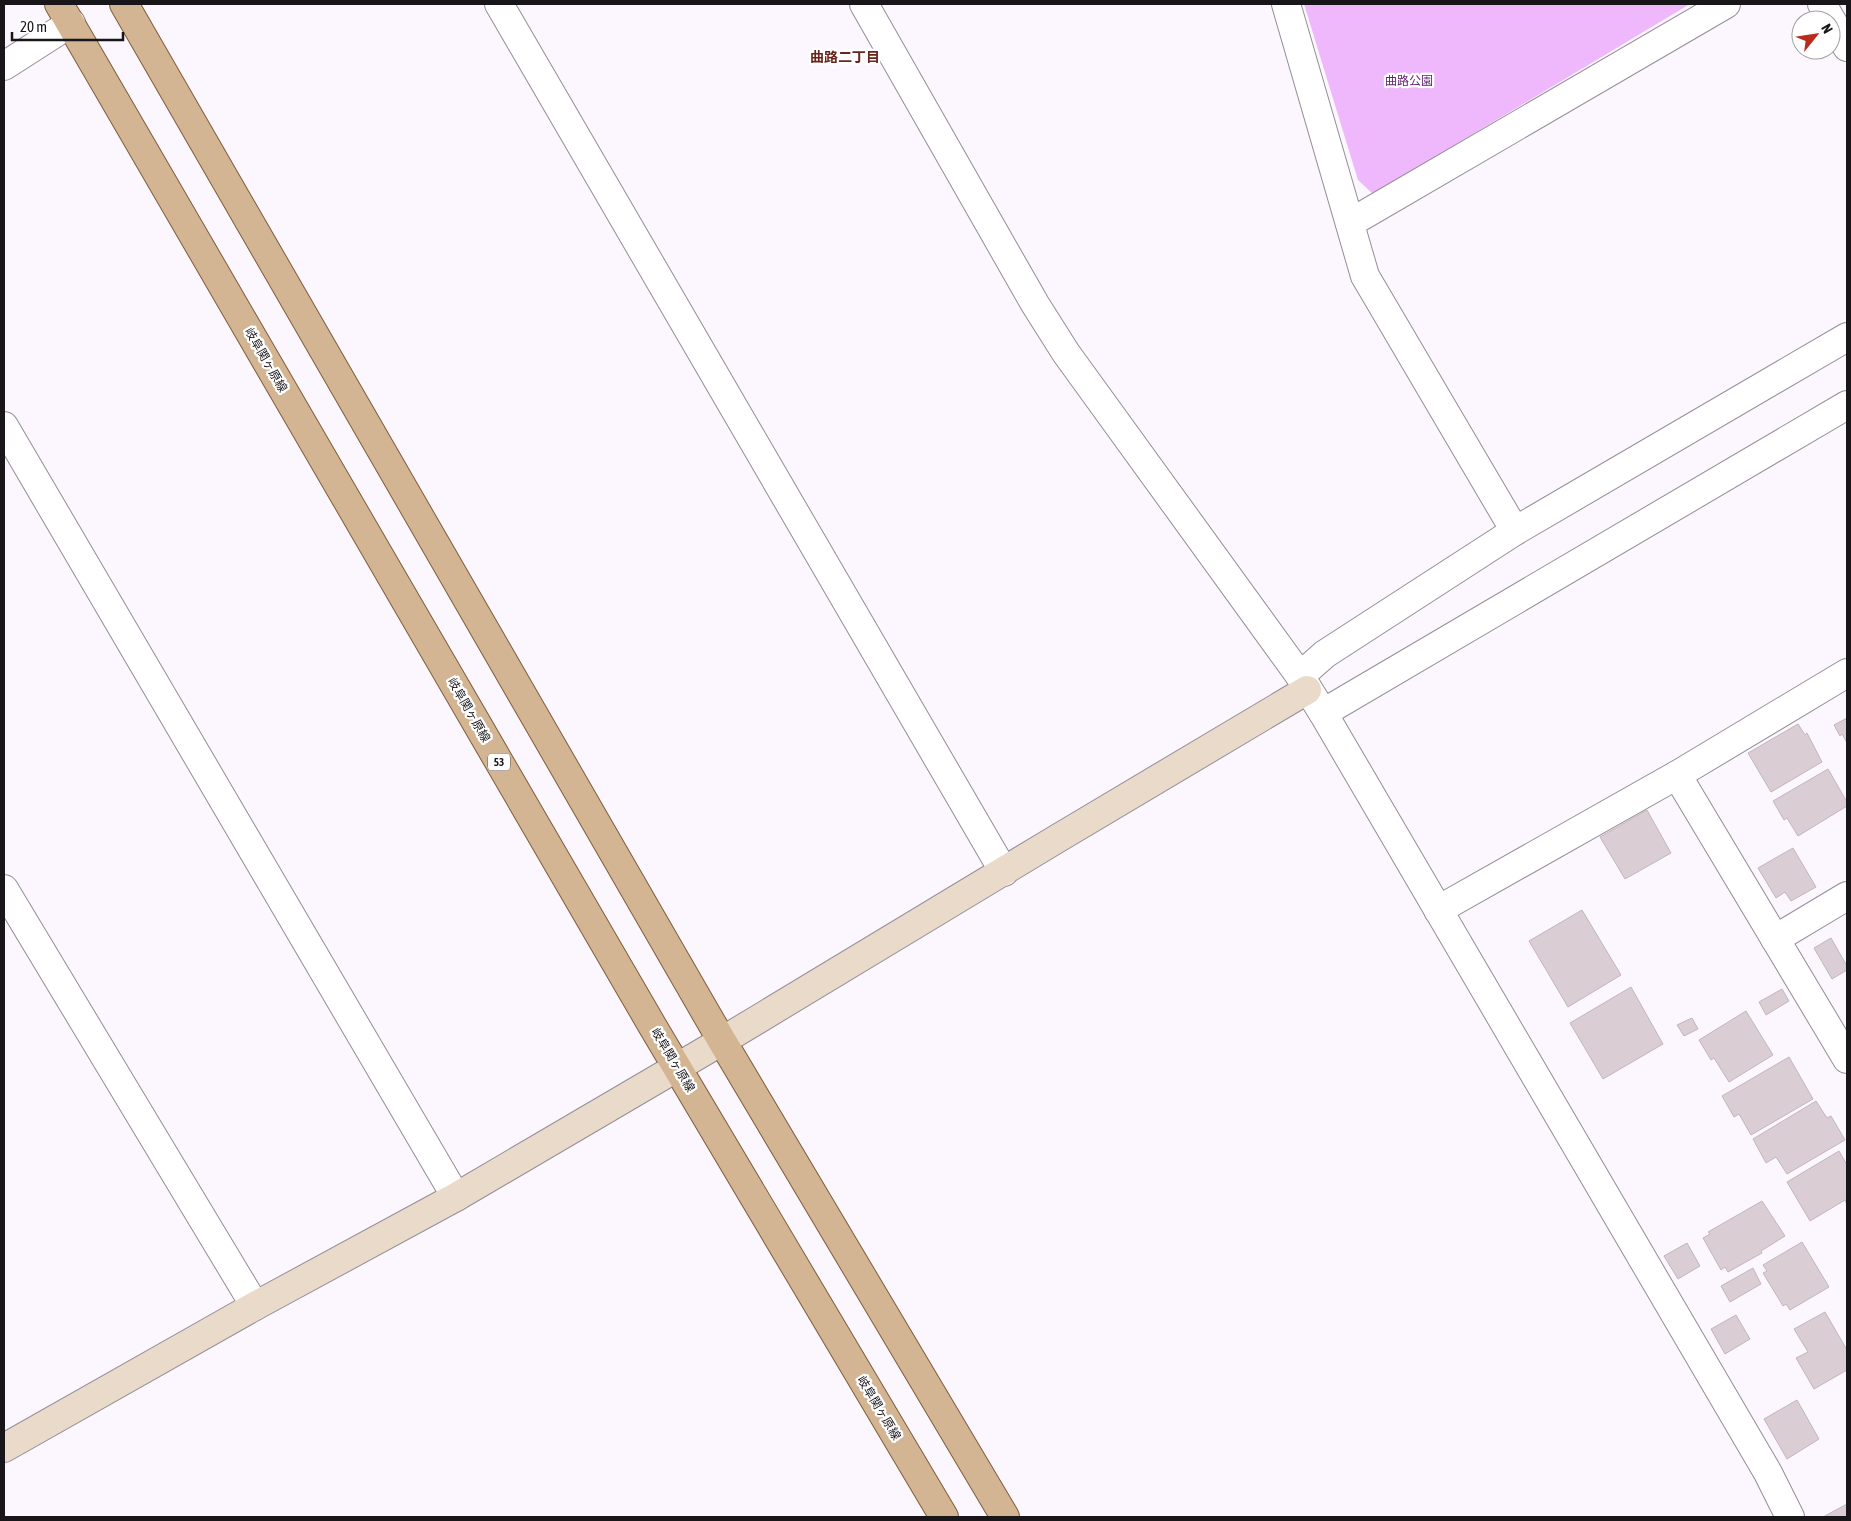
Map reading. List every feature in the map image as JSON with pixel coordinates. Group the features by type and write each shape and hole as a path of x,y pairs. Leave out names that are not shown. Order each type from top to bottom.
{"main road":[{"path":"124,4 722,1041 1005,1517"},
{"name":"岐阜関ヶ原線","path":"65,14 677,1068 944,1517"}],"street":[{"path":"499,4 1004,872"},
{"path":"864,4 1035,304 1066,353 1304,683 1323,713 1768,1473 1790,1517"},
{"path":"1286,4 1365,276 1515,531"},
{"path":"1350,223 1726,4"},
{"path":"1822,4 1847,47"},
{"path":"4,66 65,14"},
{"path":"4,1448 255,1306 456,1197 677,1068 1004,872 1304,683 1326,654 1515,531 1847,337"},
{"path":"1323,713 1847,405"},
{"path":"4,426 456,1197"},
{"path":"1438,910 1677,775 1847,673"},
{"path":"1677,775 1847,1059"},
{"path":"4,889 255,1306"},
{"path":"1775,939 1847,896"}],"green space":[{"name":"曲路公園","path":"1304,4 1690,4 1373,194 1358,180"}],"building":[{"path":"1847,718 1847,743 1842,734 1840,736 1834,725"},
{"path":"1798,724 1805,735 1807,733 1822,762 1771,792 1748,753"},
{"path":"1828,769 1847,802 1847,806 1798,836 1787,818 1784,820 1773,801"},
{"path":"1647,810 1671,853 1625,879 1600,837"},
{"path":"1793,848 1816,887 1791,901 1785,892 1776,898 1758,868"},
{"path":"1582,910 1621,975 1568,1007 1529,941"},
{"path":"1831,938 1847,966 1847,970 1832,979 1814,948"},
{"path":"1631,987 1663,1044 1603,1079 1570,1023"},
{"path":"1782,989 1789,1001 1766,1015 1759,1002"},
{"path":"1746,1011 1773,1055 1729,1082 1714,1058 1711,1060 1699,1040"},
{"path":"1692,1018 1698,1029 1684,1036 1677,1025"},
{"path":"1789,1057 1813,1099 1751,1135 1739,1114 1734,1117 1722,1096"},
{"path":"1816,1101 1827,1118 1831,1116 1845,1140 1787,1174 1776,1157 1766,1163 1753,1139"},
{"path":"1839,1151 1847,1165 1847,1205 1845,1200 1810,1221 1787,1182"},
{"path":"1762,1201 1785,1236 1761,1251 1762,1253 1728,1272 1725,1267 1721,1270 1703,1238 1710,1234 1708,1232"},
{"path":"1802,1242 1829,1287 1790,1310 1786,1304 1783,1306 1763,1273 1767,1271 1763,1265"},
{"path":"1687,1243 1700,1266 1678,1279 1664,1256"},
{"path":"1753,1268 1761,1284 1730,1302 1721,1286"},
{"path":"1825,1312 1847,1350 1847,1370 1814,1389 1796,1358 1808,1352 1794,1329"},
{"path":"1736,1315 1750,1339 1725,1354 1711,1329"},
{"path":"1797,1400 1819,1439 1787,1459 1764,1419"},
{"path":"1847,1504 1847,1517 1823,1517"}],"district":[{"name":"曲路二丁目","path":"845,57"}]}
